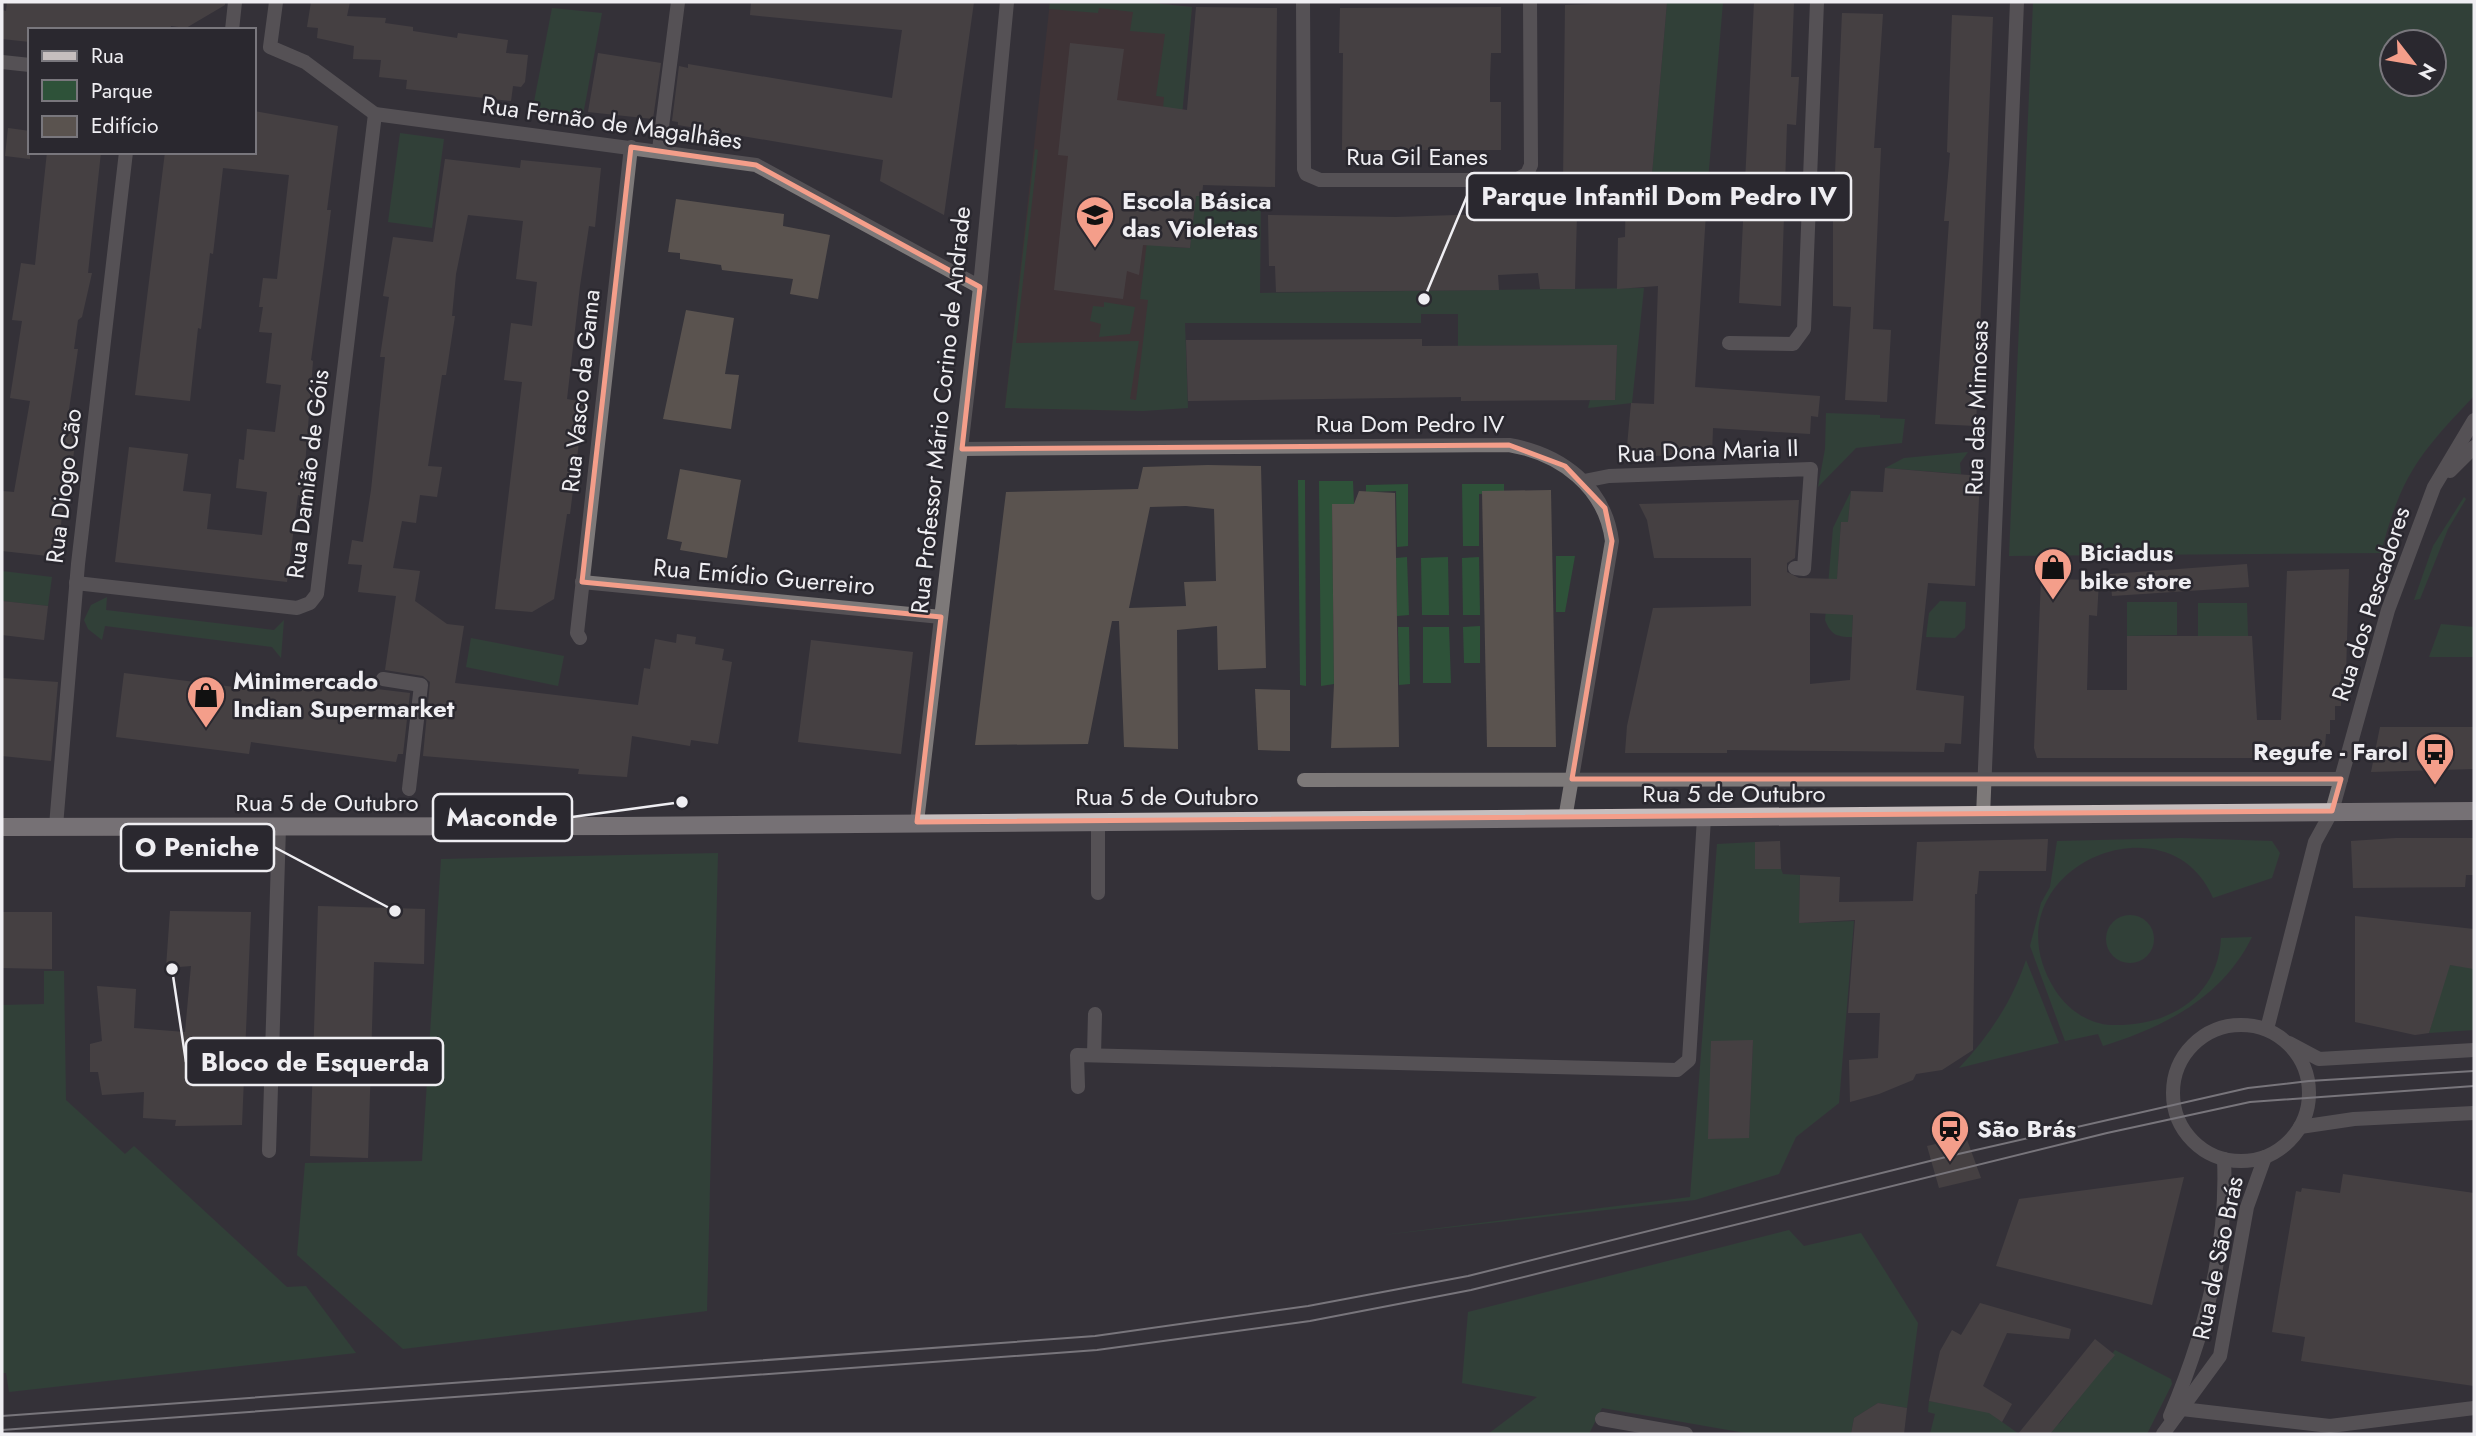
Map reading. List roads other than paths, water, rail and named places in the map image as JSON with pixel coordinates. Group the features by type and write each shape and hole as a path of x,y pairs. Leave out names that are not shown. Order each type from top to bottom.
{"main road":[{"name":"Rua 5 de Outubro","path":"2,827 1565,819 2474,811"}],"street":[{"path":"232,28 235,2"},
{"path":"270,47 276,2"},
{"path":"659,150 678,2"},
{"name":"Rua Professor Mário Corino de Andrade","path":"918,822 980,287 1007,2"},
{"name":"Rua Gil Eanes","path":"1303,2 1306,174 1320,180 1516,180 1527,174 1531,165 1530,2"},
{"path":"1729,343 1793,344 1804,330 1817,2"},
{"name":"Rua das Mimosas","path":"1983,816 2017,2"},
{"name":"Rua Fernão de Magalhães","path":"256,47 270,47 305,62 375,114 659,150 756,166 980,287"},
{"path":"2,62 28,65"},
{"name":"Rua Damião de Góis","path":"76,583 297,608 310,603 317,594 375,114"},
{"name":"Rua Vasco da Gama","path":"580,638 577,633 582,582 631,148"},
{"name":"Rua Diogo Cão","path":"56,826 76,583 126,154"},
{"name":"Rua dos Pescadores","path":"2332,811 2388,610 2434,487 2474,420"},
{"name":"Rua Dom Pedro IV","path":"962,450 1509,445 1549,457 1584,481 1605,508 1612,541 1565,819"},
{"path":"2434,487 2474,447"},
{"name":"Rua Dona Maria II","path":"1584,481 1609,476 1811,470 1804,569 1795,568"},
{"name":"Rua Emídio Guerreiro","path":"582,582 941,617"},
{"path":"383,679 421,685 409,789"},
{"name":"Rua 5 de Outubro","path":"1304,780 2341,779"},
{"path":"2267,1028 2315,842 2332,811"},
{"path":"1078,1087 1077,1055 1676,1070 1689,1060 1704,818"},
{"path":"1098,822 1098,893"},
{"path":"270,1151 279,827"},
{"path":"1094,1055 1095,1014"},
{"path":"2289,1043 2302,1060 2309,1081 2310,1097 2300,1127 2285,1145 2265,1157 2241,1161 2224,1159 2192,1142 2180,1124 2173,1104 2177,1067 2188,1048 2205,1034 2235,1025 2267,1028 2319,1059 2474,1050"},
{"path":"2300,1127 2354,1119 2474,1113"},
{"name":"Rua de São Brás","path":"2163,1434 2212,1370 2224,1341 2247,1206 2265,1157"},
{"name":"Rua de São Brás","path":"2163,1434 2195,1352 2207,1299 2226,1205 2224,1159"},
{"path":"2182,1409 2330,1426 2474,1408"},
{"path":"1602,1419 1686,1434"}],"tram line":[{"path":"2,1416 1095,1336 1308,1306 1468,1276 1954,1155 2248,1088 2309,1081 2474,1071"},
{"path":"2,1430 1097,1350 1310,1321 1471,1290 2107,1133 2250,1102 2474,1086"}],"place":[{"name":"Escola Básica das Violetas","path":"1095,249"},
{"name":"Parque Infantil Dom Pedro IV","path":"1424,299"},
{"name":"Biciadus bike store","path":"2053,601"},
{"name":"Minimercado Indian Supermarket","path":"206,729"},
{"name":"Regufe - Farol","path":"2435,786"},
{"name":"Maconde","path":"682,802"},
{"name":"O Peniche","path":"395,911"},
{"name":"Bloco de Esquerda","path":"172,969"},
{"name":"São Brás","path":"1950,1163"}]}
